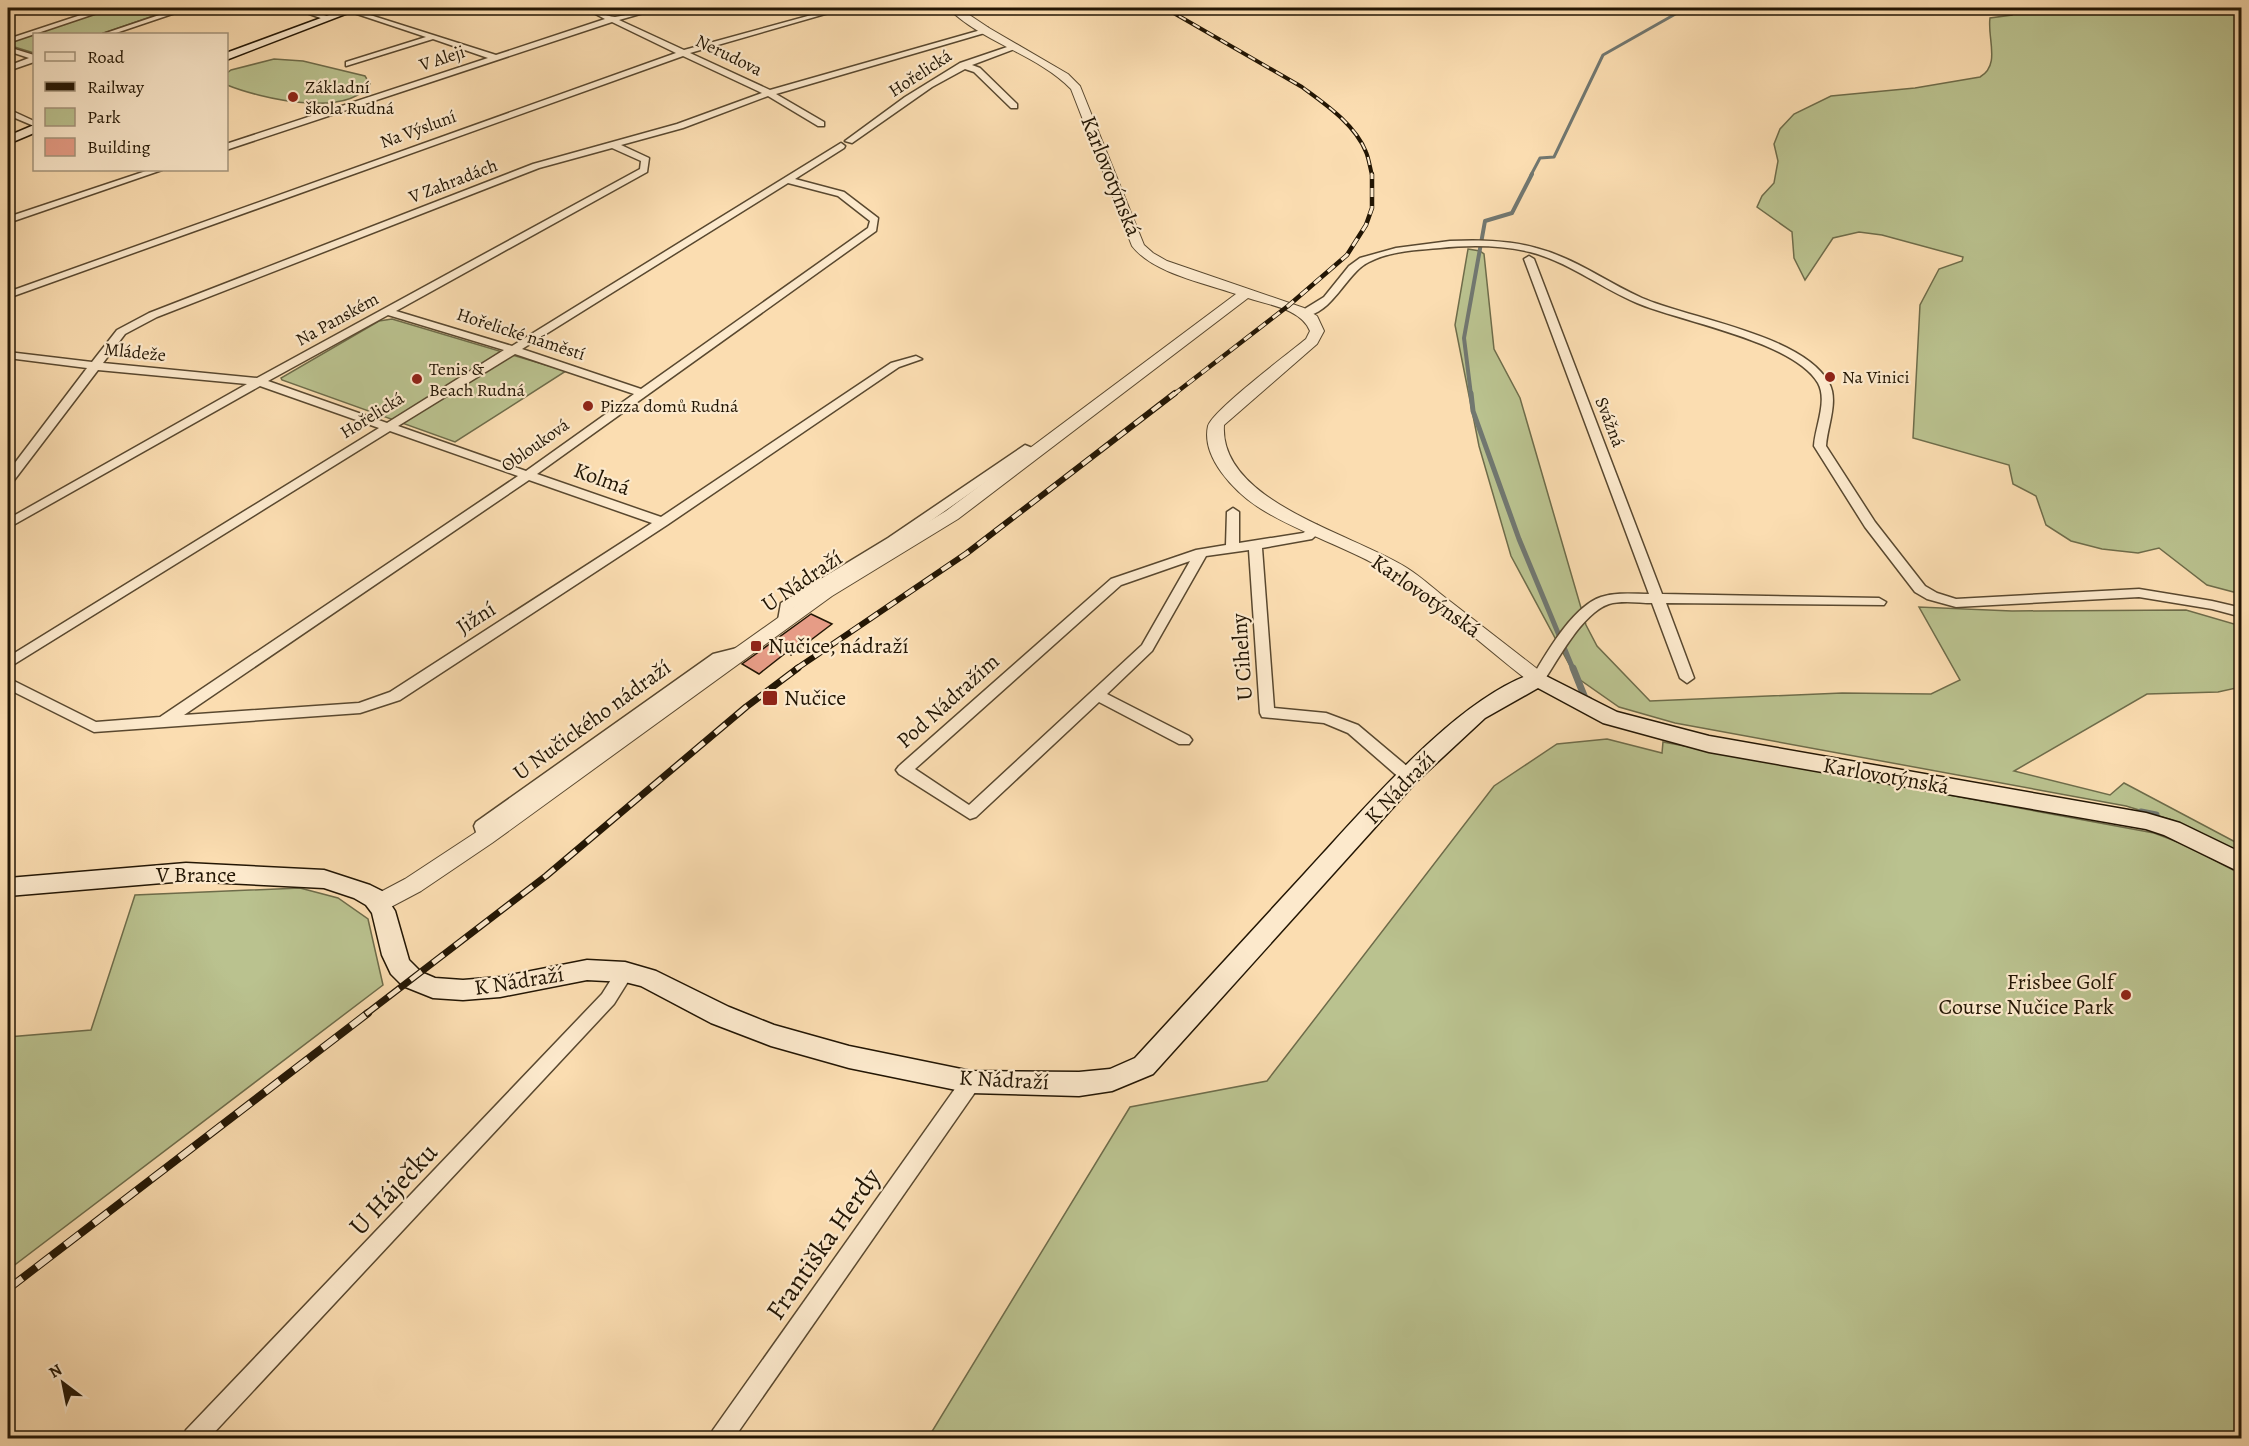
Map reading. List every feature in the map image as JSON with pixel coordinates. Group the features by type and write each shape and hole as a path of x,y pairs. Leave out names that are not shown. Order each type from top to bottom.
{"main road":[{"path":"228,56 353,8"},
{"path":"8,140 33,129"},
{"name":"K Nádraží","path":"379,903 394,955 400,967 412,979 433,988 463,990 500,987 587,969 625,972 646,978 720,1015 771,1035 849,1057 971,1082 1079,1084 1112,1080 1144,1066 1408,776 1478,713 1512,692 1538,680"},
{"name":"Karlovotýnská","path":"1538,680 1610,718 1709,744 2146,821 2172,829 2241,864"},
{"name":"V Brance","path":"8,887 186,872 297,876 324,879 344,885 362,891 379,903"}],"street":[{"path":"8,41 108,8"},
{"path":"110,33 186,8"},
{"path":"297,8 329,18"},
{"path":"353,8 496,58"},
{"name":"Nerudova","path":"588,8 686,52 769,93 821,124"},
{"name":"V Aleji","path":"228,146 614,19 658,8"},
{"name":"Na Výsluní","path":"8,295 686,52 843,8"},
{"name":"Karlovotýnská","path":"953,8 985,30 1064,76 1076,87 1138,246 1148,256 1162,264 1246,292 1303,313 1312,319 1316,326 1316,336 1305,348 1227,411 1216,424 1215,440 1221,458 1242,483 1264,503 1401,572 1538,680"},
{"path":"158,10 169,13"},
{"name":"V Zahradách","path":"8,480 121,332 153,315 536,166 680,126 769,93 985,30"},
{"path":"350,64 433,37"},
{"name":"Hořelická","path":"8,663 511,349 787,180 963,65 988,54 1016,47"},
{"path":"8,49 33,58"},
{"path":"8,69 33,58"},
{"path":"963,65 977,70 1014,106"},
{"path":"8,112 33,124"},
{"name":"Na Panském","path":"8,524 259,382 644,170 646,160 614,145"},
{"path":"8,220 154,171"},
{"name":"Oblouková","path":"162,723 528,475 873,229 874,220 841,194 787,180"},
{"path":"1303,313 1324,303 1347,274 1367,258 1438,245 1470,243 1545,253 1566,260 1651,305 1744,334 1772,346 1810,368 1824,384 1826,417 1820,432 1820,446 1870,524 1920,589 1932,596 1956,603 2139,593 2212,605 2241,613"},
{"name":"Svážná","path":"1529,259 1687,678"},
{"name":"U Nádraží","path":"379,903 413,885 485,837 784,620 952,514 1246,292"},
{"name":"Hořelické náměstí","path":"388,312 511,349 642,393"},
{"name":"Mládeže","path":"8,354 95,366 259,382"},
{"name":"Jižní","path":"8,683 94,727 360,708 395,696 662,522 895,365 916,359"},
{"path":"259,382 528,475"},
{"name":"Kolmá","path":"528,475 662,522"},
{"path":"1232,550 1233,512"},
{"name":"Pod Nádražím","path":"1201,553 1147,648 970,813 904,770 1116,582 1201,553 1232,550 1307,536 1317,529"},
{"name":"U Cihelny","path":"1255,546 1267,713 1326,718 1353,729 1408,776"},
{"path":"1538,680 1574,628 1590,609 1603,601 1621,598 1657,598 1879,602"},
{"path":"1098,695 1184,740"},
{"name":"U Háječku","path":"194,1438 608,999 625,972"},
{"name":"Františka Herdy","path":"721,1438 971,1082"}],"green space":[{"path":"113,8 132,8 159,14 104,33 36,33"},
{"path":"2012,8 2241,8 2241,594 2207,585 2159,548 2138,553 2102,549 2071,541 2046,525 2036,496 2013,484 2009,465 1913,438 1920,305 1939,269 1962,261 1963,257 1882,235 1859,232 1833,238 1805,280 1794,258 1792,232 1757,207 1762,196 1774,183 1778,161 1774,144 1780,129 1794,114 1831,96 1915,88 1980,77 1990,66 1992,58 1990,18 2012,15"},
{"path":"33,34 33,53 8,45 8,42"},
{"path":"274,59 303,61 365,76 370,84 358,95 342,101 323,103 280,100 228,85 228,72"},
{"path":"1468,249 1484,254 1494,349 1520,398 1586,625 1597,646 1650,701 1842,693 1931,694 1960,680 1919,607 2012,611 2186,610 2241,626 2241,687 2218,692 2147,694 2014,771 2110,795 2124,783 2241,845 2241,855 2172,820 2126,806 1675,723 1619,707 1576,677 1511,556 1479,446 1455,325"},
{"name":"Tenis & Beach Rudná","path":"392,319 566,371 455,442 282,380 281,378 379,321"},
{"path":"1607,739 1662,753 1663,742 2154,833 2183,844 2241,874 2241,1438 928,1438 1130,1107 1267,1081 1494,786 1557,744"},
{"path":"300,888 338,898 368,919 383,985 8,1270 8,1037 91,1030 135,895"}],"building":[{"name":"Nučice","path":"811,614 832,624 791,655 787,652 759,674 742,664"}],"waterway":[{"path":"1531,175 1540,158 1554,157 1603,55 1686,8"},
{"path":"1471,395 1464,338 1485,221 1512,213 1532,174"},
{"path":"1471,393 1473,411 1519,539 1573,669"},
{"path":"1573,668 1585,698 1589,700"},
{"path":"2141,812 2156,815"}],"railway":[{"path":"1165,8 1302,87 1329,108 1355,132 1367,155 1372,175"},
{"path":"1173,395 1288,306 1347,255 1366,225 1372,208 1372,175"},
{"path":"796,669 967,553 1175,393"},
{"path":"366,1014 546,876 746,707 798,668"},
{"path":"8,1289 368,1013"}],"place":[{"name":"Základní škola Rudná","path":"293,97"},
{"name":"Na Vinici","path":"1830,377"},
{"name":"Tenis & Beach Rudná","path":"417,379"},
{"name":"Pizza domů Rudná","path":"588,406"},
{"name":"Nučice, nádraží","path":"756,646"},
{"name":"Nučice","path":"770,698"},
{"name":"Frisbee Golf Course Nučice Park","path":"2126,995"}]}
